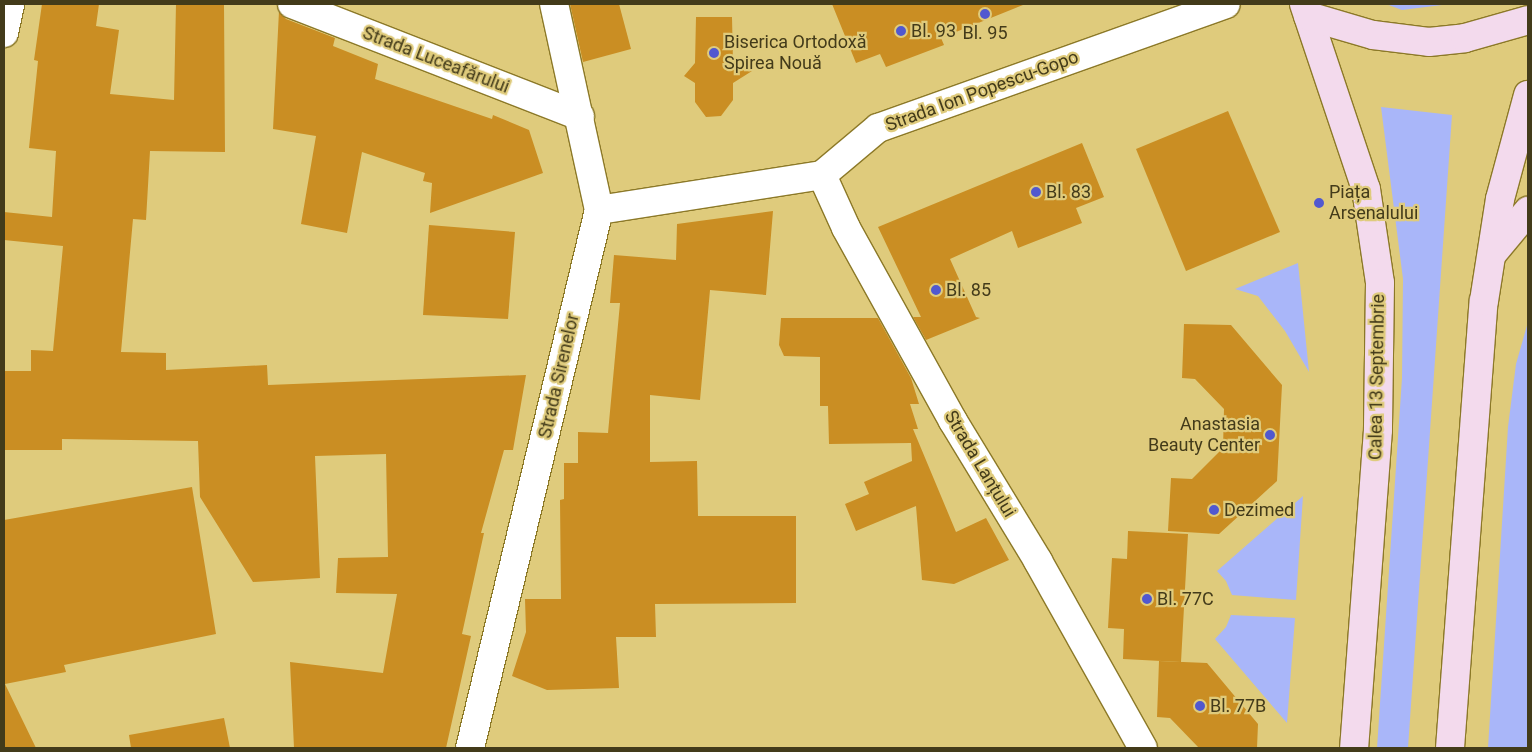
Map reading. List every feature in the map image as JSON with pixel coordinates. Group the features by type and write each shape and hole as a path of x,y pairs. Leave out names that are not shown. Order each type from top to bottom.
{"main road":[{"path":"1306,10 1373,35 1429,42 1465,38 1528,20"},
{"name":"Calea 13 Septembrie","path":"1306,10 1366,189 1380,283 1378,430 1354,748"},
{"path":"1450,748 1478,350 1490,257 1502,190 1528,95"},
{"path":"1490,257 1528,211"}],"street":[{"path":"4,33 10,4"},
{"name":"Strada Luceafărului","path":"292,4 580,116"},
{"name":"Strada Sirenelor","path":"470,748 599,210 554,4"},
{"name":"Strada Ion Popescu-Gopo","path":"822,176 878,128 1226,4"},
{"path":"599,210 822,176"},
{"name":"Strada Lanțului","path":"822,176 846,228 953,421 1038,561 1143,748"}],"shaded area":[{"path":"1386,4 1450,4 1402,10"},
{"path":"1381,107 1452,115 1408,748 1377,748 1402,378 1403,279"},
{"path":"1298,263 1309,372 1285,331 1258,296 1235,289"},
{"path":"1528,322 1528,748 1488,748 1508,427 1516,364"},
{"path":"1303,496 1296,600 1232,595 1226,581 1217,571"},
{"path":"1231,615 1295,618 1287,723 1215,639 1226,627"}],"building":[{"path":"42,4 99,4 96,26 119,30 110,94 174,100 176,4 224,4 225,152 150,151 146,220 133,219 121,352 166,353 166,370 267,365 268,385 526,375 513,450 504,450 481,533 484,533 462,634 471,636 446,748 294,748 290,662 383,673 397,594 336,593 338,558 388,557 386,454 315,456 320,578 253,582 200,497 198,441 62,439 62,450 4,450 4,371 31,371 31,350 53,351 63,246 4,240 4,212 52,217 56,151 29,148 38,61 34,60"},
{"path":"570,4 619,4 631,49 583,62"},
{"name":"Bl. 93","path":"832,4 1023,5 941,38 944,45 886,67 880,54 856,63"},
{"path":"279,11 286,19 335,38 333,46 378,64 375,79 492,119 493,115 529,130 543,173 430,213 432,183 423,181 425,173 362,152 347,233 301,224 316,136 273,129"},
{"path":"696,17 732,17 733,63 752,71 733,83 733,100 721,116 706,117 695,102 695,83 684,76 695,63"},
{"path":"1228,111 1280,232 1186,271 1136,149"},
{"path":"1082,143 1104,197 1076,208 1082,223 1018,248 1012,231 950,259 976,317 980,318 926,340 913,317 921,317 878,227"},
{"path":"773,211 766,295 710,290 700,400 650,395 650,462 697,461 698,516 796,516 796,603 655,604 656,637 616,637 619,688 547,690 512,676 526,632 525,599 561,599 560,500 564,499 564,463 578,463 578,432 608,433 620,303 610,303 614,255 676,260 677,224"},
{"path":"429,225 515,232 508,319 423,315"},
{"path":"781,318 878,318 911,378 919,404 910,404 918,429 913,429 956,532 986,518 1009,560 954,584 922,580 916,506 856,531 845,504 869,494 864,482 912,461 911,443 829,444 828,406 820,406 820,357 784,356 779,345"},
{"path":"1184,324 1231,325 1282,385 1277,481 1219,534 1168,531 1171,478 1192,479 1223,448 1224,409 1195,379 1182,378"},
{"path":"192,487 216,634 64,665 66,672 5,684 36,748 4,748 4,520"},
{"name":"Bl. 77C","path":"1128,531 1188,534 1181,662 1123,659 1124,629 1108,628 1112,558 1127,559"},
{"name":"Bl. 77B","path":"1159,661 1207,663 1258,724 1257,748 1199,748 1170,718 1157,717"},
{"path":"224,718 230,748 131,748 129,735"}],"place":[{"name":"Bl. 95","path":"985,14"},
{"name":"Bl. 93","path":"901,31"},
{"name":"Biserica Ortodoxă Spirea Nouă","path":"714,53"},
{"name":"Bl. 83","path":"1036,192"},
{"name":"Piața Arsenalului","path":"1319,203"},
{"name":"Bl. 85","path":"936,290"},
{"name":"Anastasia Beauty Center","path":"1270,435"},
{"name":"Dezimed","path":"1214,510"},
{"name":"Bl. 77C","path":"1147,599"},
{"name":"Bl. 77B","path":"1200,706"}]}
